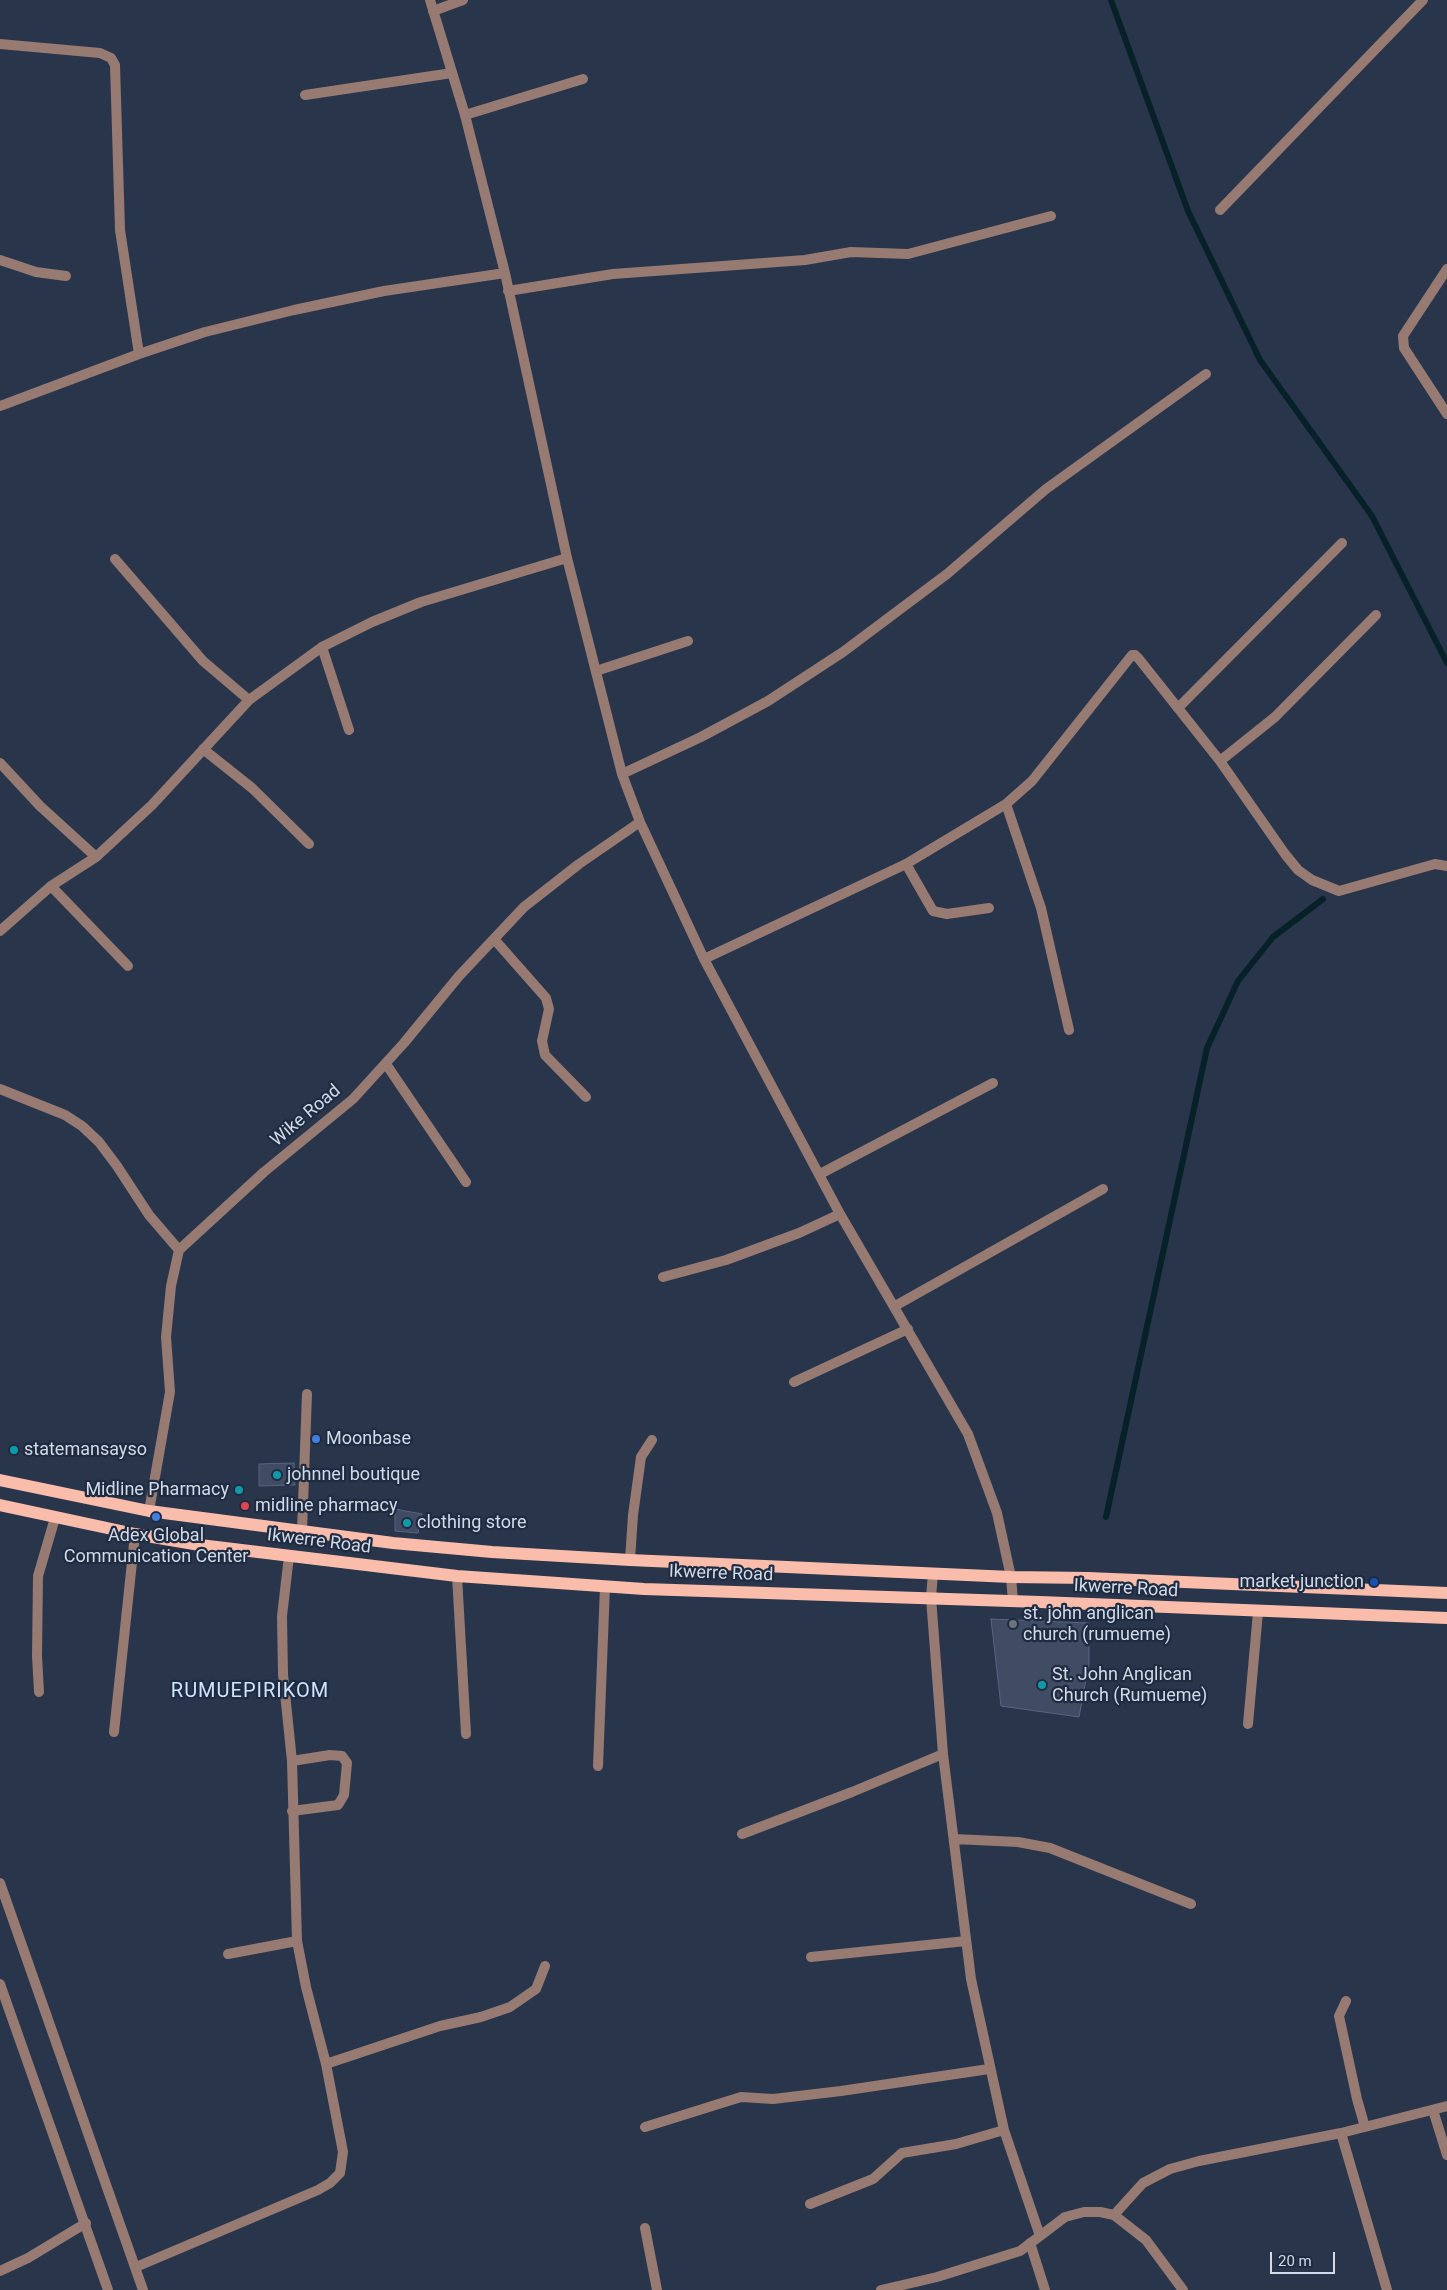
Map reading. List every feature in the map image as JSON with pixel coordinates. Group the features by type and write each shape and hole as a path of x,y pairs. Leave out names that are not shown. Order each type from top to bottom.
{"main road":[{"name":"Ikwerre Road","path":"0,1480 149,1510 302,1531 492,1552 1011,1577 1088,1578 1447,1593"},
{"name":"Ikwerre Road","path":"0,1505 134,1534 290,1556 457,1576 644,1589 1447,1618"}],"street":[{"path":"430,0 465,116 505,273 566,558 622,774 640,822 704,959 840,1214 968,1434 997,1513 1011,1577 1013,1601"},
{"path":"433,11 463,0"},
{"path":"1220,210 1423,0"},
{"path":"0,44 100,52 111,58 115,66 120,230 139,354"},
{"path":"306,95 452,73"},
{"path":"465,116 583,79"},
{"path":"508,291 613,274 805,260 851,252 908,254 1051,216"},
{"path":"0,260 36,272 66,276"},
{"path":"1447,269 1403,336 1404,348 1447,414"},
{"path":"0,406 139,354 205,332 294,310 384,291 505,273"},
{"path":"622,774 701,737 768,701 843,652 947,574 1046,489 1206,374"},
{"path":"1178,708 1342,543"},
{"path":"0,931 51,886 96,857 152,804 248,700 322,647 372,622 421,602 566,558"},
{"path":"115,560 202,661 248,700"},
{"path":"1220,761 1275,716 1376,616"},
{"path":"596,671 688,641"},
{"path":"322,647 349,730"},
{"path":"704,959 906,864 1006,804 1032,781 1132,655 1135,655 1220,761 1285,854 1298,870 1312,880 1339,891 1435,864 1447,866"},
{"path":"203,749 252,788 309,844"},
{"path":"0,763 40,806 96,857"},
{"path":"1006,804 1041,908 1069,1030"},
{"name":"Wike Road","path":"179,1250 264,1172 353,1099 386,1064 459,976 524,907 579,864 640,822"},
{"path":"906,864 933,911 947,914 989,908"},
{"path":"51,886 128,966"},
{"path":"494,939 546,998 549,1009 542,1041 545,1055 586,1097"},
{"path":"386,1064 466,1182"},
{"path":"820,1174 993,1083"},
{"path":"0,1089 65,1115 82,1126 99,1142 149,1215 179,1250 171,1286 166,1337 170,1392 149,1510"},
{"path":"894,1306 1103,1189"},
{"path":"663,1277 726,1260 799,1233 840,1214"},
{"path":"794,1382 908,1329"},
{"path":"302,1531 307,1394"},
{"path":"630,1560 633,1515 641,1458 652,1440"},
{"path":"39,1692 37,1656 38,1576 55,1518"},
{"path":"114,1732 134,1534"},
{"path":"136,2266 318,2190 330,2183 340,2173 343,2152 326,2064 306,1987 297,1940 292,1761 284,1674 282,1616 290,1556"},
{"path":"933,1573 931,1598 943,1754 971,1979 1004,2130 1040,2236"},
{"path":"457,1576 466,1734"},
{"path":"598,1766 605,1586"},
{"path":"1248,1724 1258,1612"},
{"path":"742,1834 852,1792 943,1754"},
{"path":"292,1761 330,1755 342,1756 347,1763 344,1795 338,1805 292,1811"},
{"path":"954,1839 1018,1842 1050,1848 1191,1904"},
{"path":"0,1883 143,2290"},
{"path":"228,1954 297,1940"},
{"path":"811,1957 966,1941"},
{"path":"326,2064 440,2026 481,2017 510,2007 536,1988 545,1966"},
{"path":"0,1984 86,2223 108,2290"},
{"path":"1346,2001 1339,2016 1357,2100 1365,2127"},
{"path":"645,2127 741,2097 772,2099 841,2092 990,2069"},
{"path":"1114,2215 1143,2183 1170,2169 1199,2160 1341,2133 1447,2106"},
{"path":"1432,2110 1447,2155"},
{"path":"810,2204 873,2178 902,2153 956,2144 1004,2130"},
{"path":"1341,2133 1386,2290"},
{"path":"881,2290 946,2274 1020,2251 1065,2217 1084,2212 1100,2212 1114,2215 1146,2240 1182,2290"},
{"path":"0,2271 28,2258 86,2223"},
{"path":"645,2228 657,2290"},
{"path":"1030,2244 1045,2290"}],"building":[{"name":"johnnel boutique","path":"294,1463 295,1485 259,1486 259,1464"},
{"name":"clothing store","path":"395,1509 422,1514 418,1533 395,1531"},
{"name":"St. John Anglican Church (Rumueme)","path":"991,1619 1089,1623 1089,1664 1079,1717 1001,1706"}],"waterway":[{"path":"1111,0 1188,211 1260,360 1372,516 1447,663"},
{"path":"1106,1517 1207,1048 1238,981 1273,937 1323,899"}],"place":[{"name":"Moonbase","path":"316,1439"},
{"name":"statemansayso","path":"14,1450"},
{"name":"johnnel boutique","path":"277,1475"},
{"name":"Midline Pharmacy","path":"239,1490"},
{"name":"midline pharmacy","path":"245,1506"},
{"name":"Adex Global Communication Center","path":"156,1517"},
{"name":"clothing store","path":"407,1523"},
{"name":"market junction","path":"1374,1582"},
{"name":"st. john anglican church (rumueme)","path":"1013,1624"},
{"name":"St. John Anglican Church (Rumueme)","path":"1042,1685"}],"district":[{"name":"RUMUEPIRIKOM","path":"250,1692"}]}
